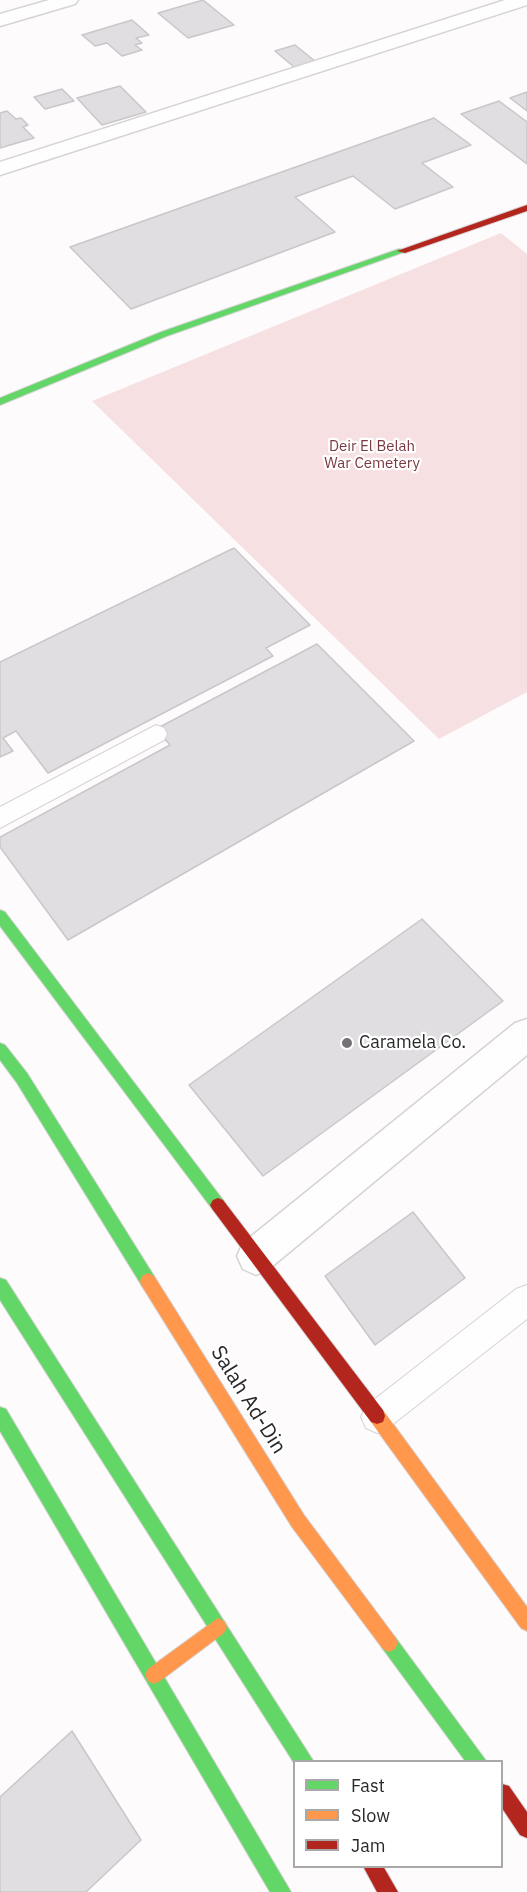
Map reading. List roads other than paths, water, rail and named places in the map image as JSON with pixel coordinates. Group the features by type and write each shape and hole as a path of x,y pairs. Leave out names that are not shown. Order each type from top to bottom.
{"main road":[{"path":"0,402 164,334 527,208"},
{"path":"0,916 377,1417 527,1622"},
{"name":"Salah Ad-Din","path":"0,1049 22,1078 298,1521 477,1760"},
{"path":"0,1286 304,1760"},
{"path":"0,1415 281,1892"},
{"path":"154,1675 218,1627"},
{"path":"503,1796 527,1828"},
{"path":"373,1868 388,1892"}],"street":[{"path":"0,20 69,0"},
{"path":"0,169 523,0"},
{"path":"256,1256 527,1034"}],"lane":[{"path":"0,818 156,734"},
{"path":"377,1417 527,1300"}],"place":[{"name":"Caramela Co.","path":"347,1043"}],"park label":[{"name":"Deir El Belah War Cemetery","path":"372,456"}]}
